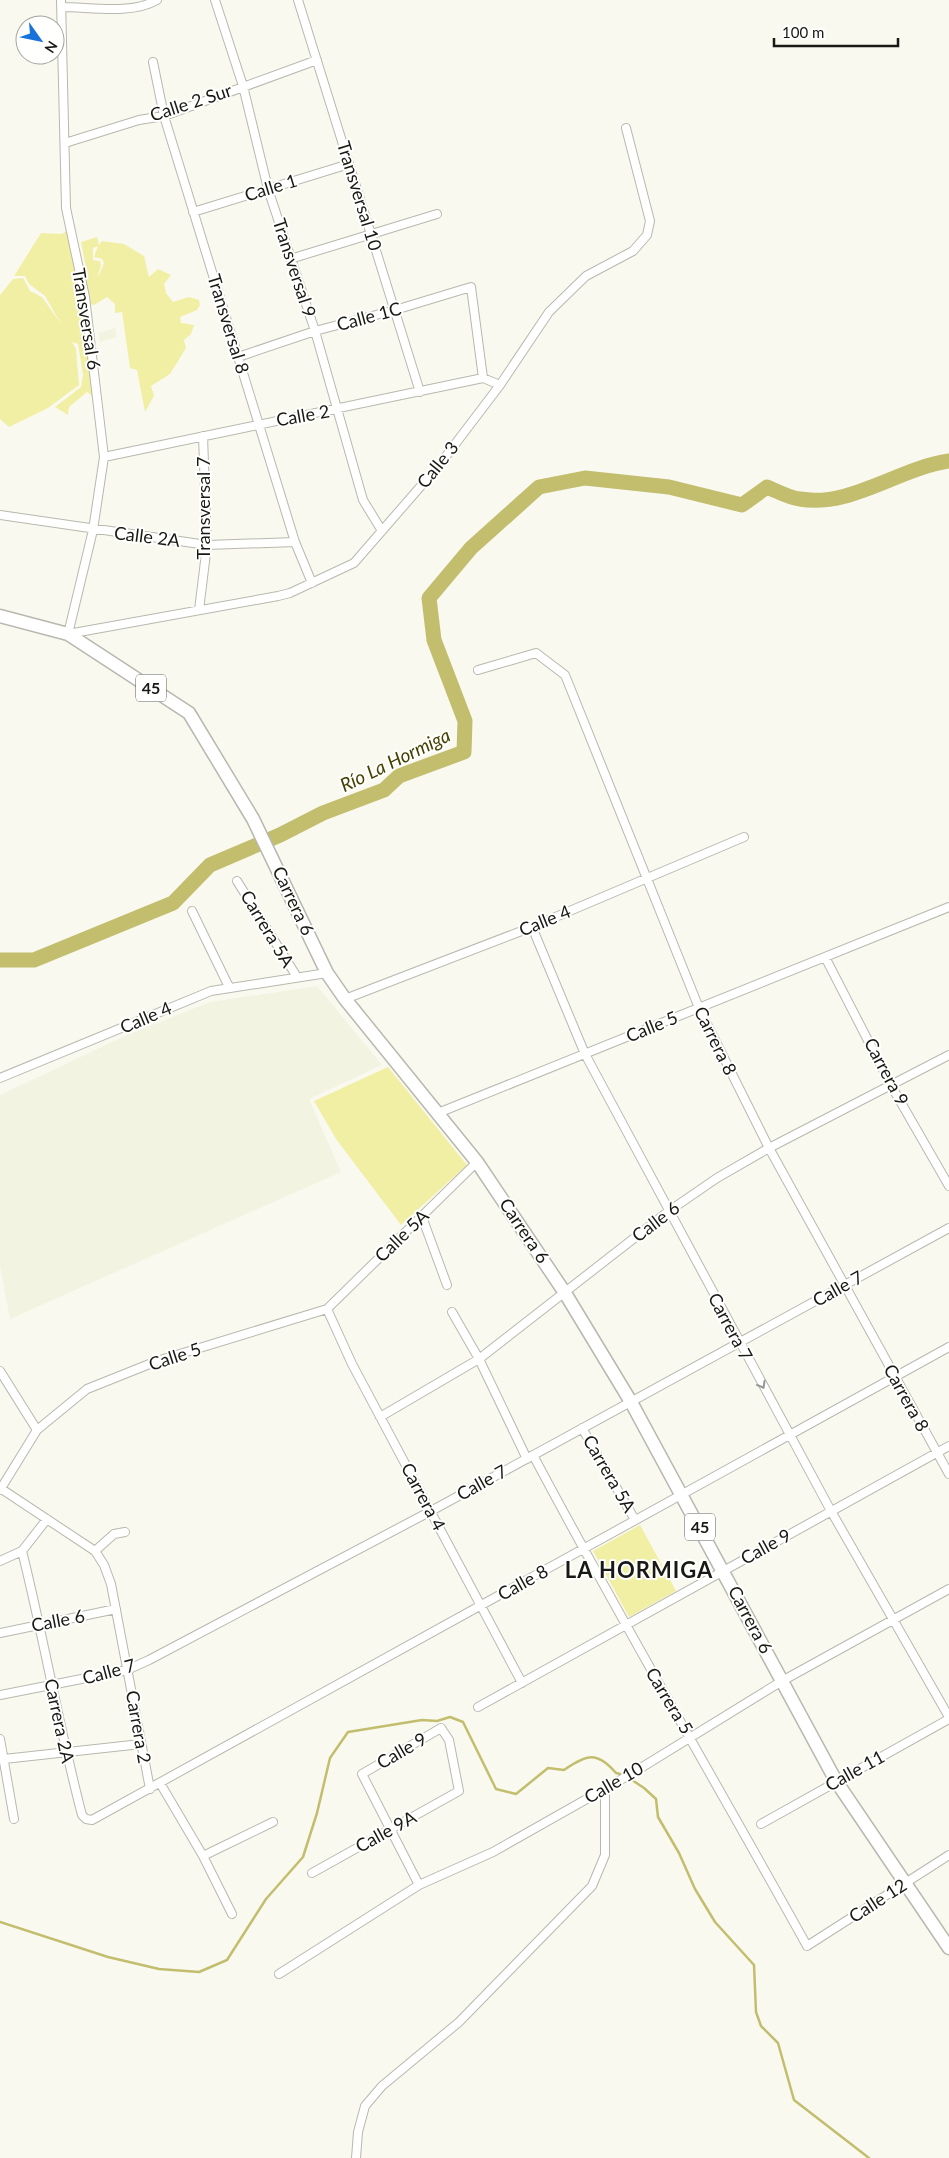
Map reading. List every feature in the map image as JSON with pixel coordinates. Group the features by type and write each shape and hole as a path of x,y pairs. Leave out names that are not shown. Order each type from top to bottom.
{"main road":[{"name":"Carrera 6","path":"0,616 68,634 189,713 253,819 327,973 345,999 477,1162 565,1293 630,1402 682,1495 836,1781 949,1948"}],"street":[{"path":"61,3 103,9 137,7 157,0"},
{"name":"Transversal 9","path":"215,0 243,86 268,189 315,331 363,500 382,531"},
{"name":"Transversal 10","path":"298,0 420,392"},
{"name":"Transversal 6","path":"61,3 66,208 85,297 104,457 93,530 68,634"},
{"name":"Calle 2 Sur","path":"65,143 139,120 164,116 317,60"},
{"name":"Transversal 8","path":"153,62 164,116 193,212 294,542 312,583"},
{"name":"Calle 3","path":"68,634 199,610 226,607 278,596 312,583 354,563 440,464 500,385 549,312 586,276 633,251 647,235 650,221 626,128"},
{"name":"Calle 1","path":"193,212 350,164"},
{"path":"290,259 437,214"},
{"name":"Calle 1C","path":"238,357 315,331 395,310 471,287 483,378"},
{"path":"483,378 500,385"},
{"name":"Calle 2","path":"104,457 258,424 338,410 483,378"},
{"name":"Transversal 7","path":"199,610 207,544 203,436"},
{"name":"Calle 2A","path":"0,515 93,530 207,544 294,542"},
{"name":"Carrera 8","path":"478,670 536,652 565,675 699,1008 769,1148 949,1474"},
{"name":"Calle 4","path":"345,999 532,927 744,837"},
{"name":"Carrera 5A","path":"238,881 297,978"},
{"name":"Calle 5","path":"438,1113 948,909"},
{"path":"192,910 229,987"},
{"name":"Carrera 7","path":"532,927 585,1054 738,1343 949,1718"},
{"name":"Carrera 9","path":"826,957 892,1086 949,1186"},
{"name":"Calle 4","path":"0,1078 211,991 327,973"},
{"name":"Calle 6","path":"380,1417 479,1359 669,1211 717,1178 769,1148 949,1056"},
{"name":"Calle 5A","path":"327,1310 477,1162"},
{"path":"422,1217 448,1285"},
{"name":"Calle 7","path":"0,1695 128,1670 431,1511 949,1228"},
{"name":"Calle 5","path":"37,1430 87,1389 157,1361 327,1310"},
{"name":"Carrera 4","path":"327,1310 380,1417 522,1683"},
{"name":"Carrera 5","path":"452,1312 624,1626 690,1736 807,1946"},
{"name":"Calle 8","path":"150,1789 949,1347"},
{"path":"0,1371 37,1430 0,1489 95,1551 114,1534 125,1532"},
{"name":"Carrera 5A","path":"582,1428 635,1520"},
{"name":"Calle 9","path":"478,1707 949,1446"},
{"path":"0,1561 22,1551 47,1519"},
{"name":"Carrera 2A","path":"22,1551 40,1625 65,1753 82,1815 86,1819 92,1820 150,1789"},
{"name":"Carrera 2","path":"95,1551 104,1564 116,1609 150,1789"},
{"name":"Calle 10","path":"279,1974 419,1885 493,1852 631,1774 782,1681 949,1590"},
{"name":"Calle 6","path":"0,1633 116,1609"},
{"name":"Calle 11","path":"761,1824 949,1718"},
{"name":"Calle 9","path":"390,1830 362,1774 441,1728 448,1740 459,1791"},
{"path":"0,1739 14,1819"},
{"path":"4,1759 141,1744"},
{"name":"Carrera 2","path":"160,1783 203,1856 232,1914"},
{"path":"356,2158 358,2132 365,2106 382,2086 459,2022 592,1886 605,1854 605,1788"},
{"name":"Calle 9A","path":"312,1874 459,1791"},
{"path":"203,1856 273,1822"},
{"path":"390,1830 419,1885"},
{"name":"Calle 12","path":"807,1946 949,1855"}],"shaded area":[{"path":"70,228 83,302 80,303 78,314 84,317 85,321 81,327 90,348 88,359 95,380 96,399 87,392 69,407 68,415 55,407 81,387 83,375 78,344 72,342 76,349 79,385 48,408 9,427 0,419 0,295 13,279 23,278 30,291 42,297 61,324 45,296 29,284 25,276 14,276 41,233 62,234"},
{"path":"97,237 99,245 102,241 124,244 144,256 149,277 158,269 171,275 164,284 166,293 173,302 189,297 199,300 200,305 197,310 180,317 181,323 194,325 191,334 184,340 186,348 170,374 151,386 154,396 145,412 137,370 130,368 122,312 115,313 115,304 107,297 94,305 88,304 84,279 88,278 81,242","holes":["98,246 94,257 102,259 104,263 99,275 90,277 98,275 101,266 100,261 93,260 93,248"]},
{"path":"115,328 117,337 100,342 98,333"},
{"path":"317,986 382,1065 309,1099 341,1172 10,1319 0,1266 0,1095 127,1035 210,1002"},
{"path":"388,1067 467,1165 401,1225 336,1139 314,1101"},
{"path":"640,1525 676,1591 629,1617 593,1551"}],"waterway":[{"name":"Río La Hormiga","path":"0,960 34,960 173,903 210,865 280,835 323,813 384,790 399,776 464,752 465,721 434,640 429,598 471,548 539,487 585,478 669,487 742,505 767,487 796,498 819,500 837,498 856,493 930,465 949,461"},
{"path":"0,1922 108,1957 159,1969 199,1972 227,1960 266,1899 303,1857 317,1813 330,1758 348,1732 422,1720 437,1721 450,1717 463,1722 496,1789 516,1794 548,1768 564,1770 586,1758 597,1758 616,1773 625,1775"},
{"path":"629,1778 656,1799 658,1817 679,1853 695,1889 715,1922 754,1965 756,2012 761,2026 778,2043 794,2100 869,2158"}],"district":[{"name":"LA HORMIGA","path":"639,1570"}]}
